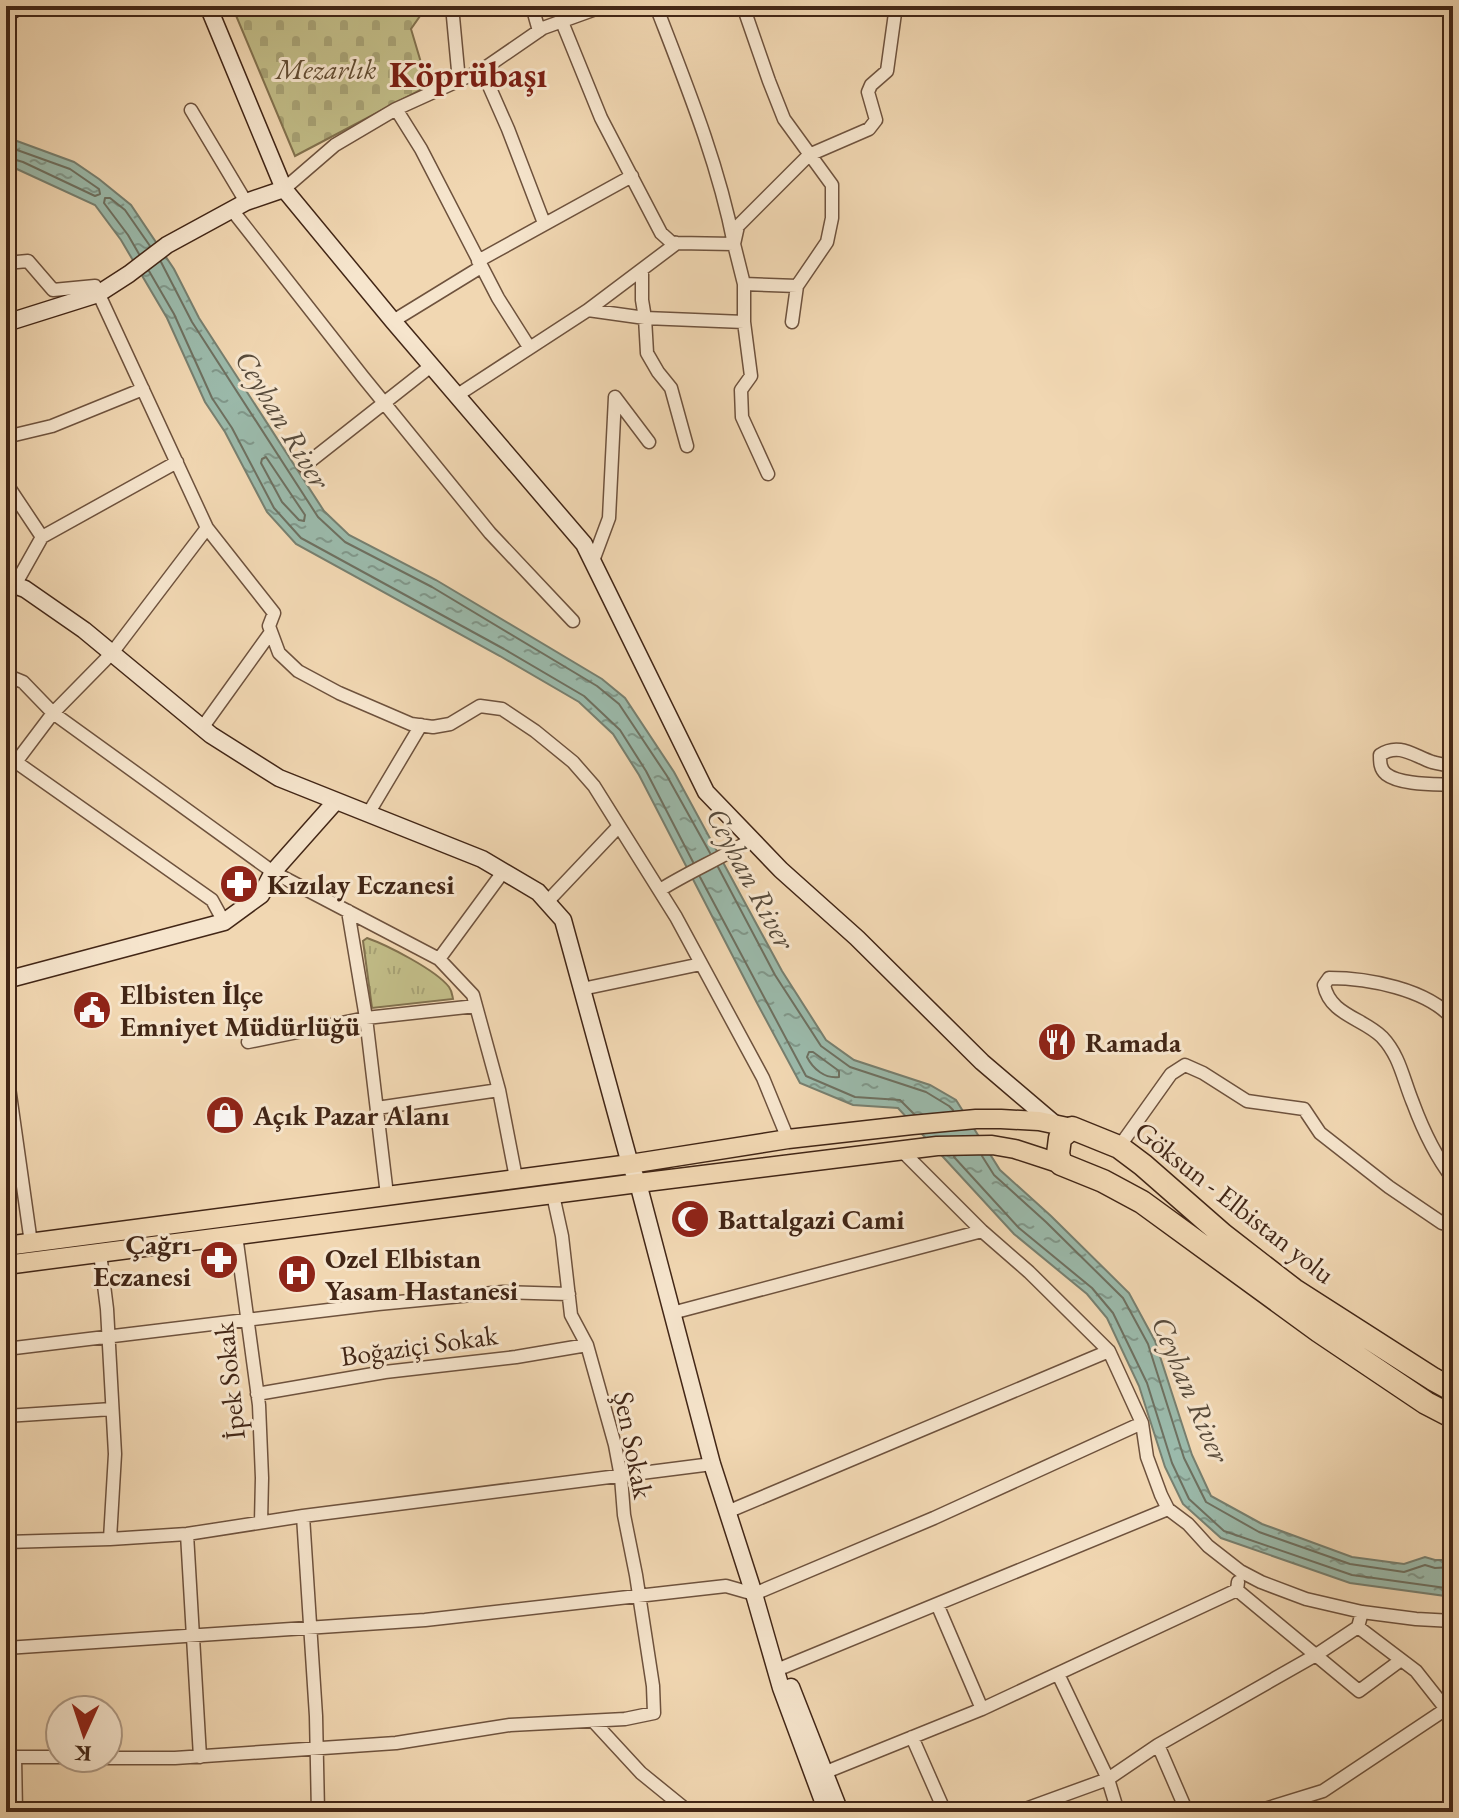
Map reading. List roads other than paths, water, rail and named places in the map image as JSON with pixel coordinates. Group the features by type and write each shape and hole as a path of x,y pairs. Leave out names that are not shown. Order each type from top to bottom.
{"highway":[{"name":"Göksun - Elbistan yolu","path":"1064,1127 1110,1143 1143,1165 1223,1235 1294,1290 1453,1390"},
{"path":"1061,1164 1058,1154 1064,1127"},
{"path":"1082,1172 1095,1164 1110,1143"},
{"name":"Göksun - Elbistan yolu","path":"1061,1164 1142,1202 1319,1331 1426,1403 1453,1417"}],"main road":[{"name":"Göksun - Elbistan yolu","path":"6,1246 630,1164 788,1139 912,1125 976,1119 1039,1121 1064,1127"},
{"name":"Göksun - Elbistan yolu","path":"6,1265 937,1146 992,1145 1061,1164"}],"street":[{"path":"6,14 19,6"},
{"path":"208,6 284,189 584,544 706,792 781,870 857,938 982,1062 1064,1127"},
{"path":"452,6 459,81"},
{"path":"532,6 539,31"},
{"path":"6,323 97,290 129,274 167,245 239,206 284,189 335,145 396,109 482,70 539,31 604,6"},
{"path":"656,6 704,132 744,284 744,322 751,376 741,390 742,417 768,474"},
{"path":"743,6 784,119 832,185 832,218 827,242 797,286 792,322"},
{"path":"734,244 738,226 809,155 869,129 876,120 868,92 871,85 887,71 896,6"},
{"path":"562,22 601,118 661,233 677,243 734,244"},
{"path":"482,70 544,223"},
{"path":"396,109 421,149 479,264 529,347"},
{"path":"191,110 239,206 384,403 490,533 573,621"},
{"path":"393,321 544,223 632,176"},
{"path":"456,396 588,310 677,243"},
{"path":"6,263 28,261 53,290 97,290"},
{"path":"642,271 647,353 671,388 687,446"},
{"path":"744,284 797,286"},
{"path":"6,311 97,290"},
{"path":"97,290 207,528 274,613 269,626 279,653 298,671 339,693 411,724 433,727 450,724 480,706 502,709 573,762 594,786 660,890 763,1078 788,1139"},
{"path":"588,310 645,318 744,322"},
{"path":"304,466 431,366"},
{"path":"6,437 52,426 143,389"},
{"path":"593,561 609,518 615,397 649,442"},
{"path":"177,462 42,537 10,584 25,589 72,622 202,728 279,778 482,859 538,892 563,920 630,1164 638,1183 712,1464 781,1688 827,1812"},
{"path":"6,483 42,537"},
{"path":"207,528 112,653 53,713 11,766 212,900 224,922"},
{"path":"202,728 271,632"},
{"path":"6,675 23,682 53,713 273,872 439,959 473,995 499,1090 516,1178"},
{"path":"368,814 421,725"},
{"path":"1453,766 1401,749 1380,755 1386,775 1401,780 1453,785"},
{"path":"6,980 224,922 261,895 273,872 336,801"},
{"path":"547,902 619,826"},
{"path":"660,890 752,839"},
{"path":"439,959 503,872"},
{"path":"348,911 366,1018 387,1195"},
{"path":"582,989 701,964"},
{"path":"1453,1019 1443,1007 1396,986 1354,978 1329,978 1324,985 1326,995 1336,1007 1380,1035 1398,1057 1413,1103 1439,1161 1453,1179"},
{"path":"248,1042 366,1018 476,1006"},
{"path":"1110,1143 1171,1074 1185,1065 1247,1101 1304,1109 1320,1133 1389,1187 1442,1223 1453,1226"},
{"path":"6,1066 31,1243"},
{"path":"377,1108 499,1090"},
{"path":"902,1151 1109,1351 1142,1423 1147,1457 1168,1509 1188,1524 1208,1546 1240,1571 1306,1599 1362,1612 1453,1621"},
{"name":"Şen Sokak","path":"553,1195 562,1236 571,1315 587,1345 615,1445 653,1686 654,1713 593,1721"},
{"path":"672,1313 982,1231"},
{"name":"İpek Sokak","path":"236,1235 257,1394 261,1522"},
{"path":"100,1253 107,1309 115,1454 110,1539"},
{"path":"6,1349 378,1304 503,1292 569,1294"},
{"name":"Boğaziçi Sokak","path":"257,1394 385,1372 516,1357 587,1345"},
{"path":"727,1512 1109,1351"},
{"path":"6,1416 112,1409"},
{"path":"6,1648 425,1620 726,1586 754,1594 934,1518 1142,1423"},
{"path":"6,1542 187,1534 303,1516 712,1464"},
{"path":"784,1667 1168,1509"},
{"path":"303,1516 316,1716 318,1812"},
{"path":"187,1534 200,1757"},
{"path":"1237,1590 1240,1571"},
{"path":"1237,1590 1359,1691 1401,1660"},
{"path":"826,1772 982,1709 1237,1590"},
{"path":"754,1594 840,1812"},
{"path":"937,1604 982,1709"},
{"path":"1017,1812 1108,1779 1158,1745 1316,1655 1358,1627 1362,1612"},
{"path":"1255,1812 1323,1791 1446,1709 1416,1671 1358,1627"},
{"path":"1058,1674 1108,1779 1118,1812"},
{"path":"124,1758 316,1750 396,1743 510,1725 593,1721 641,1773 689,1812"},
{"path":"912,1737 945,1812"},
{"path":"1158,1745 1187,1812"},
{"path":"16,1812 10,1757 44,1757"}],"water":[{"path":"6,137 74,162 131,205 174,269 199,318 324,511 349,535 436,580 602,679 625,698 674,772 782,971 826,1040 854,1060 930,1085 956,1100 1000,1170 1129,1293 1155,1341 1192,1455 1211,1496 1262,1524 1352,1557 1404,1564 1425,1557 1453,1560 1453,1597 1350,1583 1221,1538 1183,1504 1165,1467 1139,1386 1107,1318 1087,1294 1014,1234 898,1108 853,1105 800,1083 639,775 613,734 579,702 296,544 267,512 225,432 205,402 167,318 121,240 95,205 6,164"}],"place":[{"name":"Kızılay Eczanesi","path":"239,884"},
{"name":"Elbisten İlçe Emniyet Müdürlüğü","path":"92,1010"},
{"name":"Ramada","path":"1057,1042"},
{"name":"Açık Pazar Alanı","path":"225,1115"},
{"name":"Battalgazi Cami","path":"690,1219"},
{"name":"Çağrı Eczanesi","path":"219,1260"},
{"name":"Ozel Elbistan Yasam Hastanesi","path":"297,1274"}],"district":[{"name":"Köprübaşı","path":"468,74"}],"park label":[{"name":"Mezarlık","path":"326,69"}],"water label":[{"name":"Ceyhan River","path":"283,419"},
{"name":"Ceyhan River","path":"751,878"},
{"name":"Ceyhan River","path":"1191,1389"}]}
